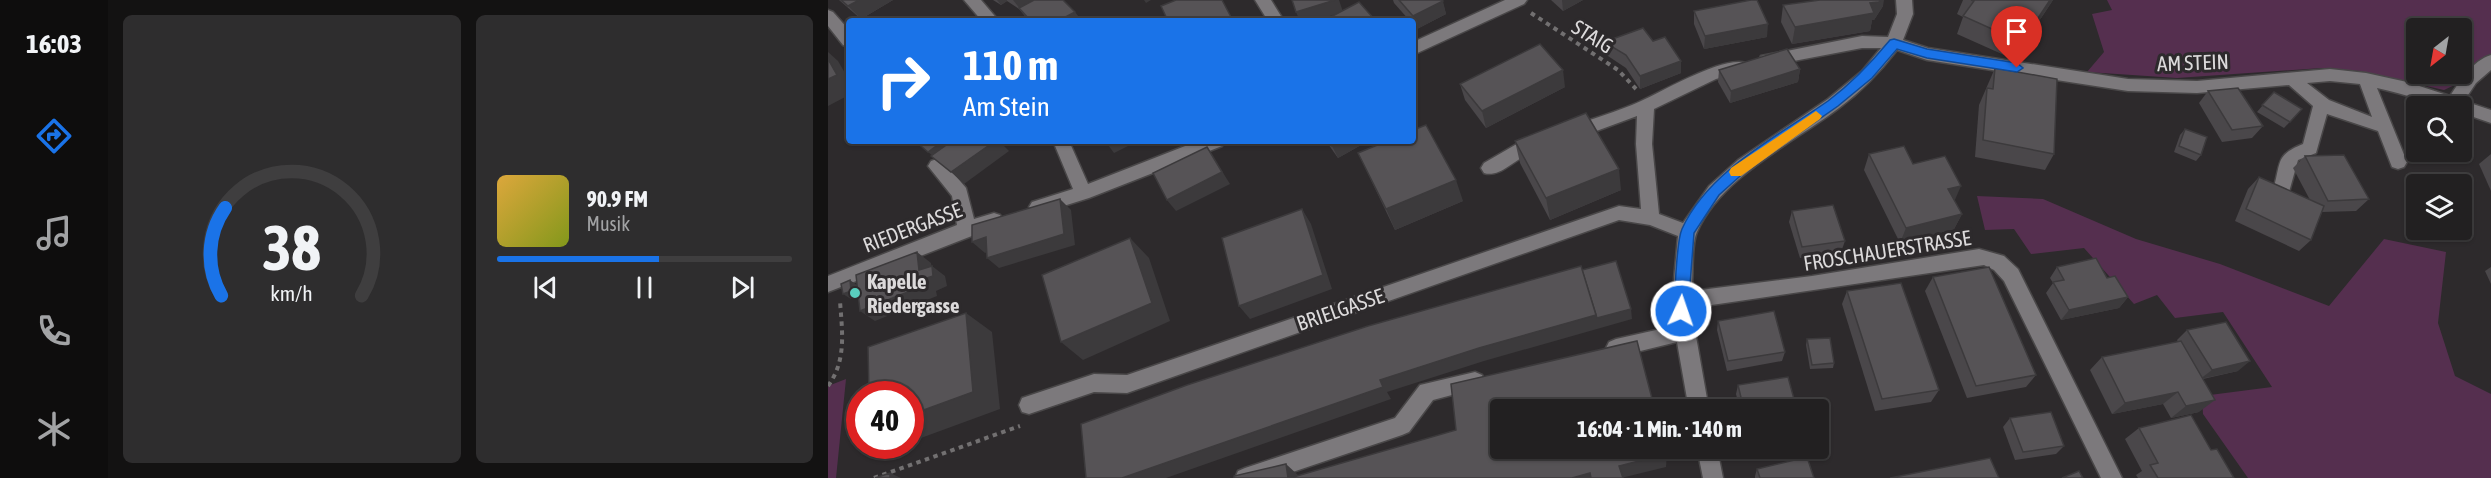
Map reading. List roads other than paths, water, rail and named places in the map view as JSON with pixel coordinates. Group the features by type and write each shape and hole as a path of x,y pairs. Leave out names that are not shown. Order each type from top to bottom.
{"street":[{"path":"972,0 988,18"},
{"path":"1263,0 1274,18"},
{"path":"1698,399 1681,301 1687,232 1715,191 1744,165 1834,103 1868,75 1894,43 1905,14 1904,0"},
{"path":"1416,48 1517,1"},
{"path":"828,16 846,37"},
{"path":"1490,168 1521,150 1646,106 1712,74 1788,55 1862,42 1894,43"},
{"name":"AM STEIN","path":"1894,43 1927,54 2128,85 2197,87 2330,75 2366,79 2432,96"},
{"path":"2459,96 2470,80 2491,61"},
{"path":"2293,78 2301,89 2321,105 2385,127"},
{"path":"2366,79 2398,162"},
{"path":"2283,187 2291,156 2310,148 2321,105"},
{"path":"1646,106 1644,144 1651,218"},
{"name":"AM STEIN","path":"2472,109 2490,115"},
{"path":"1061,144 1083,193"},
{"name":"RIEDERGASSE","path":"828,284 967,229 1083,193 1208,144"},
{"path":"937,166 960,192 967,229"},
{"name":"BRIELGASSE","path":"1029,414 1094,383 1126,384 1619,213 1651,218 1687,232"},
{"name":"FROSCHAUERSTRASSE","path":"1681,301 1991,258 2002,264 2011,275 2112,478"},
{"path":"1595,353 1685,332"},
{"path":"1245,478 1402,425 1427,392 1494,376"},
{"path":"1709,459 1713,478"}],"place":[{"name":"Kapelle Riedergasse","path":"855,293"}]}
